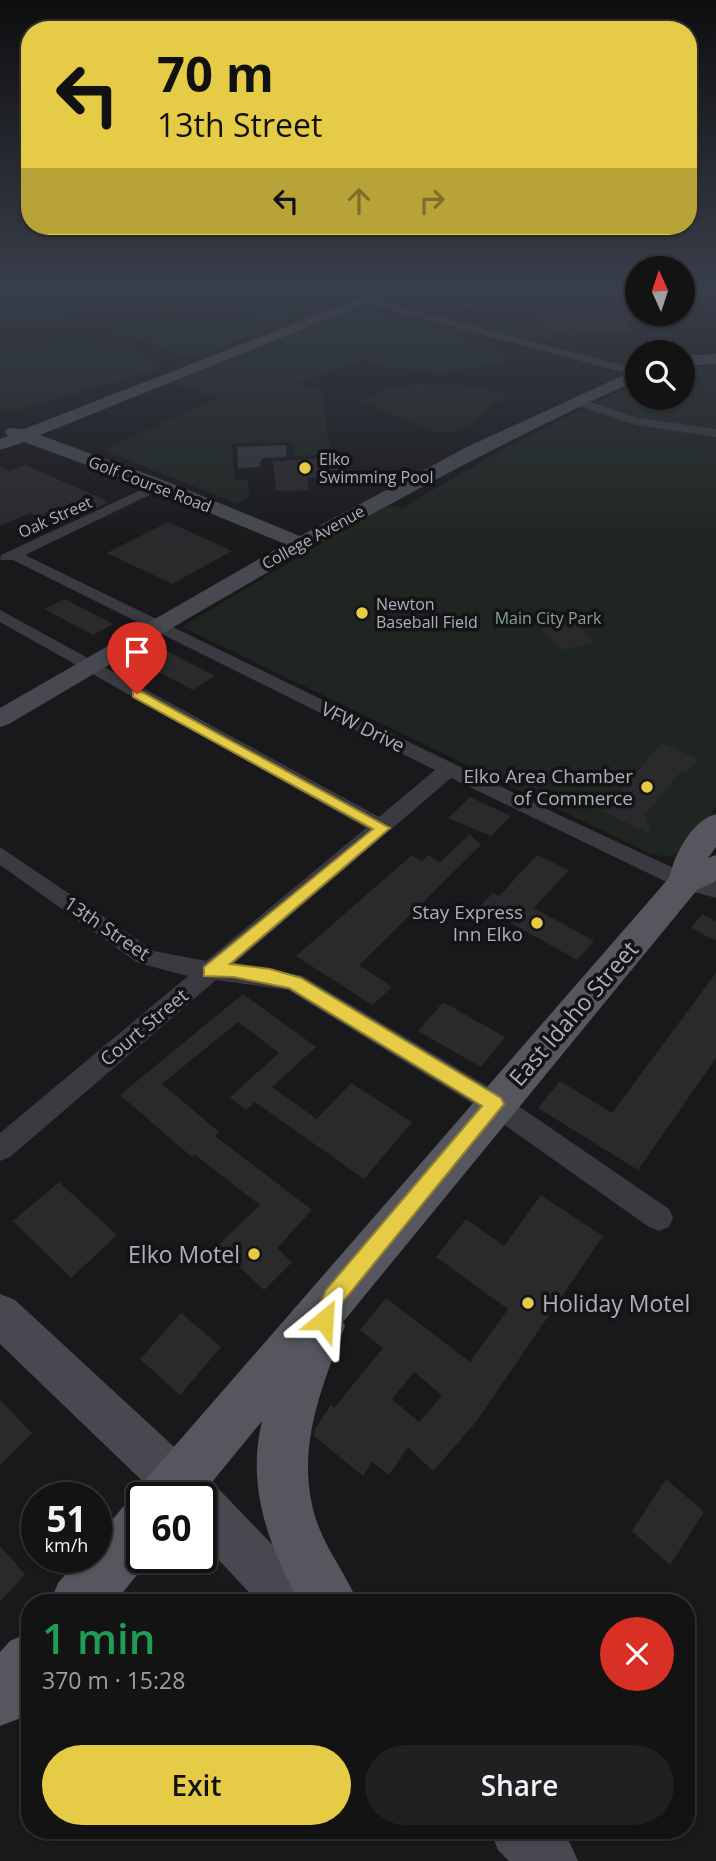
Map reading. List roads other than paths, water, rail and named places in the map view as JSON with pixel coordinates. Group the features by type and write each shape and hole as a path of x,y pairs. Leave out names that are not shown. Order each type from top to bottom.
{"main road":[{"name":"East Idaho Street","path":"195,1482 333,1297 495,1104 706,880 691,857 716,825"},
{"path":"326,1594 292,1526 279,1466 288,1412 333,1297"},
{"path":"85,1594 126,1545"},
{"path":"0,1697 21,1672"}],"street":[{"path":"0,445 177,374"},
{"name":"College Avenue","path":"0,719 300,543 485,443 625,379"},
{"path":"576,401 635,421 716,433"},
{"name":"Golf Course Road","path":"0,427 161,486 300,543"},
{"name":"Oak Street","path":"7,558 161,486"},
{"name":"VFW Drive","path":"7,558 156,627 448,770 706,880"},
{"path":"0,615 88,667 383,828"},
{"name":"Court Street","path":"0,1149 383,828 448,770"},
{"name":"13th Street","path":"0,854 146,957 170,966 210,972 234,970 270,975 295,983 495,1104 659,1218"},
{"path":"0,1315 171,1482"},
{"path":"217,1528 284,1594"},
{"path":"527,1839 549,1861"}],"place":[{"name":"Elko Swimming Pool","path":"305,468"},
{"name":"Newton Baseball Field","path":"362,613"},
{"name":"Elko Area Chamber of Commerce","path":"647,787"},
{"name":"Stay Express Inn Elko","path":"537,923"},
{"name":"Elko Motel","path":"254,1254"},
{"name":"Holiday Motel","path":"528,1303"}],"park label":[{"name":"Main City Park","path":"548,618"}]}
